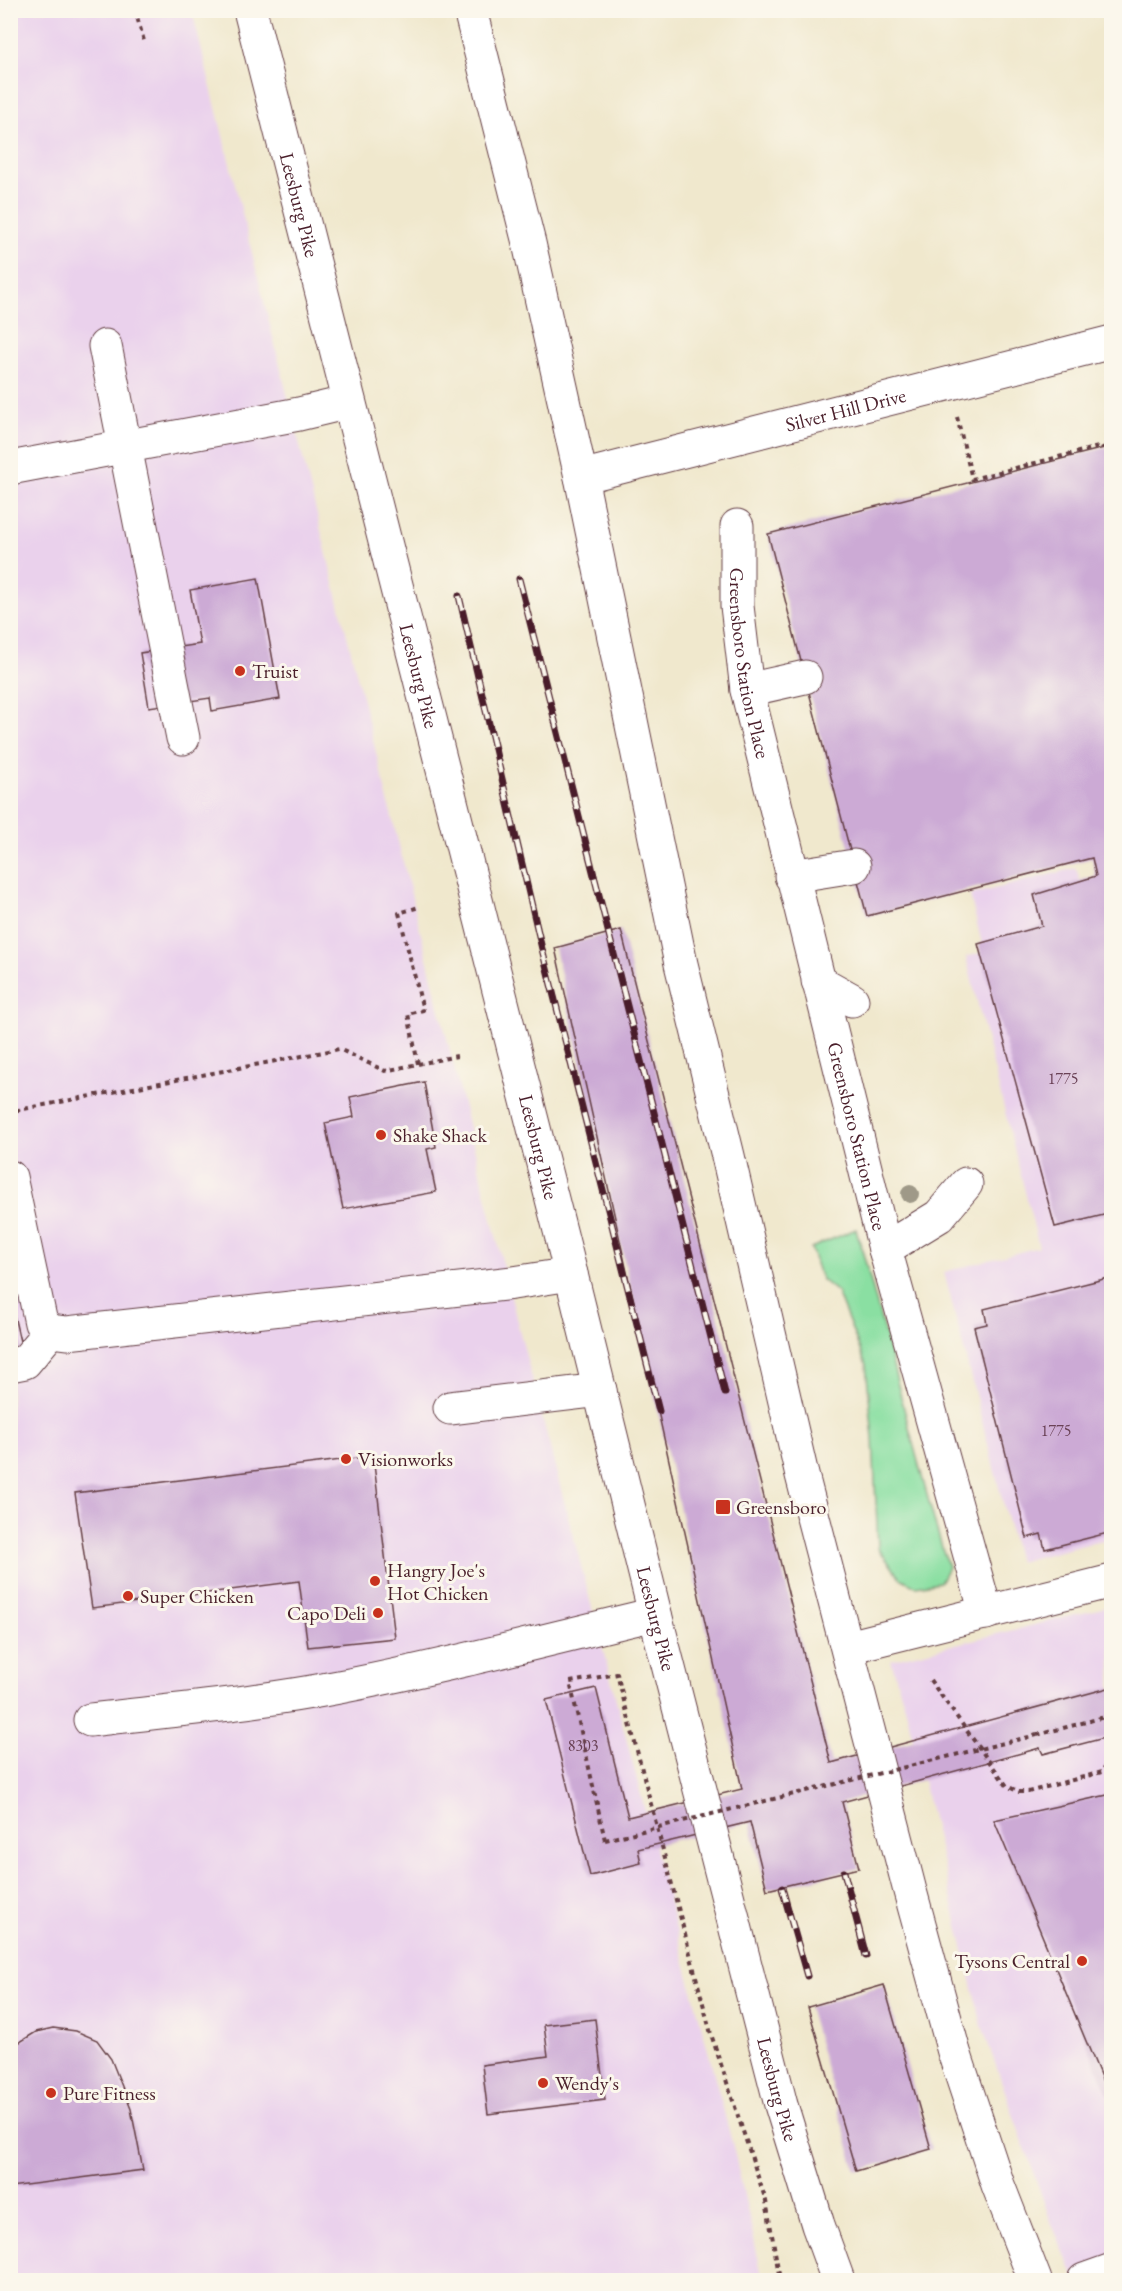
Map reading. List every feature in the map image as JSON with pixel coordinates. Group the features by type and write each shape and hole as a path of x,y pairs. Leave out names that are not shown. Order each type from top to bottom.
{"main road":[{"name":"Leesburg Pike","path":"250,10 781,2105 818,2226 838,2280"},
{"path":"470,10 521,209 581,477 679,953 802,1475 954,2052 998,2185 1035,2280"},
{"name":"Silver Hill Drive","path":"581,477 1112,342"},
{"path":"105,346 183,738"},
{"path":"10,468 299,414 349,402"},
{"name":"Greensboro Station Place","path":"737,526 737,606 747,690 791,876 885,1249 986,1613"},
{"path":"747,690 805,677"},
{"path":"791,876 854,866"},
{"path":"818,981 852,1000"},
{"path":"10,1177 41,1323 51,1330 66,1333 513,1283 571,1274"},
{"path":"885,1249 939,1216 966,1184"},
{"path":"10,1365 25,1362 51,1330"},
{"path":"450,1408 600,1390"},
{"path":"848,1647 1112,1581"},
{"path":"90,1720 251,1701 338,1687 494,1654 655,1614"},
{"path":"1084,2280 1112,2270"}],"path":[{"path":"135,10 144,41"},
{"path":"957,417 972,479 1102,446 1103,448"},
{"path":"418,1064 408,1014 423,1010 399,913 419,907"},
{"path":"10,1118 18,1110 339,1049 385,1071 457,1056"},
{"path":"780,2280 766,2201 711,2034 617,1674 570,1683 605,1840 1037,1735 1112,1715"},
{"path":"930,1680 1007,1786 1019,1792 1028,1792 1102,1772 1112,1753"}],"shaded area":[{"path":"11,11 192,11 519,1329 734,2150 763,2280 11,2280"},
{"path":"1076,868 1080,881 1111,872 1111,1538 1018,1562 944,1272 1039,1247 966,957 984,952 970,895"},
{"path":"1111,1606 1111,2280 1076,2280 1052,2225 982,2026 907,1714 891,1660"}],"green space":[{"path":"856,1229 948,1567 940,1582 916,1586 900,1578 878,1548 873,1438 866,1365 837,1292 821,1279 811,1248"}],"building":[{"path":"1112,446 1112,1213 1055,1227 978,944 1042,926 1034,895 1096,876 1092,858 867,916 768,534"},
{"name":"Truist","path":"258,578 280,699 212,711 210,698 149,707 140,653 200,644 190,590"},
{"path":"621,930 831,1763 1112,1687 1112,1736 1043,1754 1040,1748 842,1802 859,1868 767,1890 750,1822 638,1849 641,1863 590,1876 546,1700 596,1688 628,1817 742,1789 555,948"},
{"name":"Shake Shack","path":"424,1082 436,1147 427,1149 436,1192 343,1209 325,1123 354,1117 350,1097"},
{"path":"1112,1277 1112,1532 1045,1549 1041,1534 1027,1538 974,1327 987,1324 984,1309"},
{"path":"10,1298 22,1350 10,1352"},
{"path":"373,1456 395,1638 308,1647 299,1581 92,1608 75,1493"},
{"name":"Tysons Central","path":"1112,1794 1112,2101 1111,2101 994,1820"},
{"path":"884,1985 931,2149 856,2171 808,2007"},
{"name":"Wendy's","path":"595,2019 605,2100 488,2114 482,2065 548,2056 544,2025"},
{"path":"53,2028 76,2031 97,2040 111,2059 131,2109 143,2170 10,2187 10,2043 20,2042 36,2032"}],"railway":[{"path":"519,579 725,1393"},
{"path":"459,596 542,949 659,1411"},
{"path":"844,1872 866,1956"},
{"path":"782,1888 807,1976"}],"place":[{"name":"Truist","path":"240,671"},
{"name":"Shake Shack","path":"381,1135"},
{"name":"Visionworks","path":"346,1459"},
{"name":"Greensboro","path":"723,1507"},
{"name":"Hangry Joe's Hot Chicken","path":"375,1581"},
{"name":"Super Chicken","path":"128,1596"},
{"name":"Capo Deli","path":"378,1613"},
{"name":"Tysons Central","path":"1082,1961"},
{"name":"Wendy's","path":"543,2083"},
{"name":"Pure Fitness","path":"51,2093"}]}
